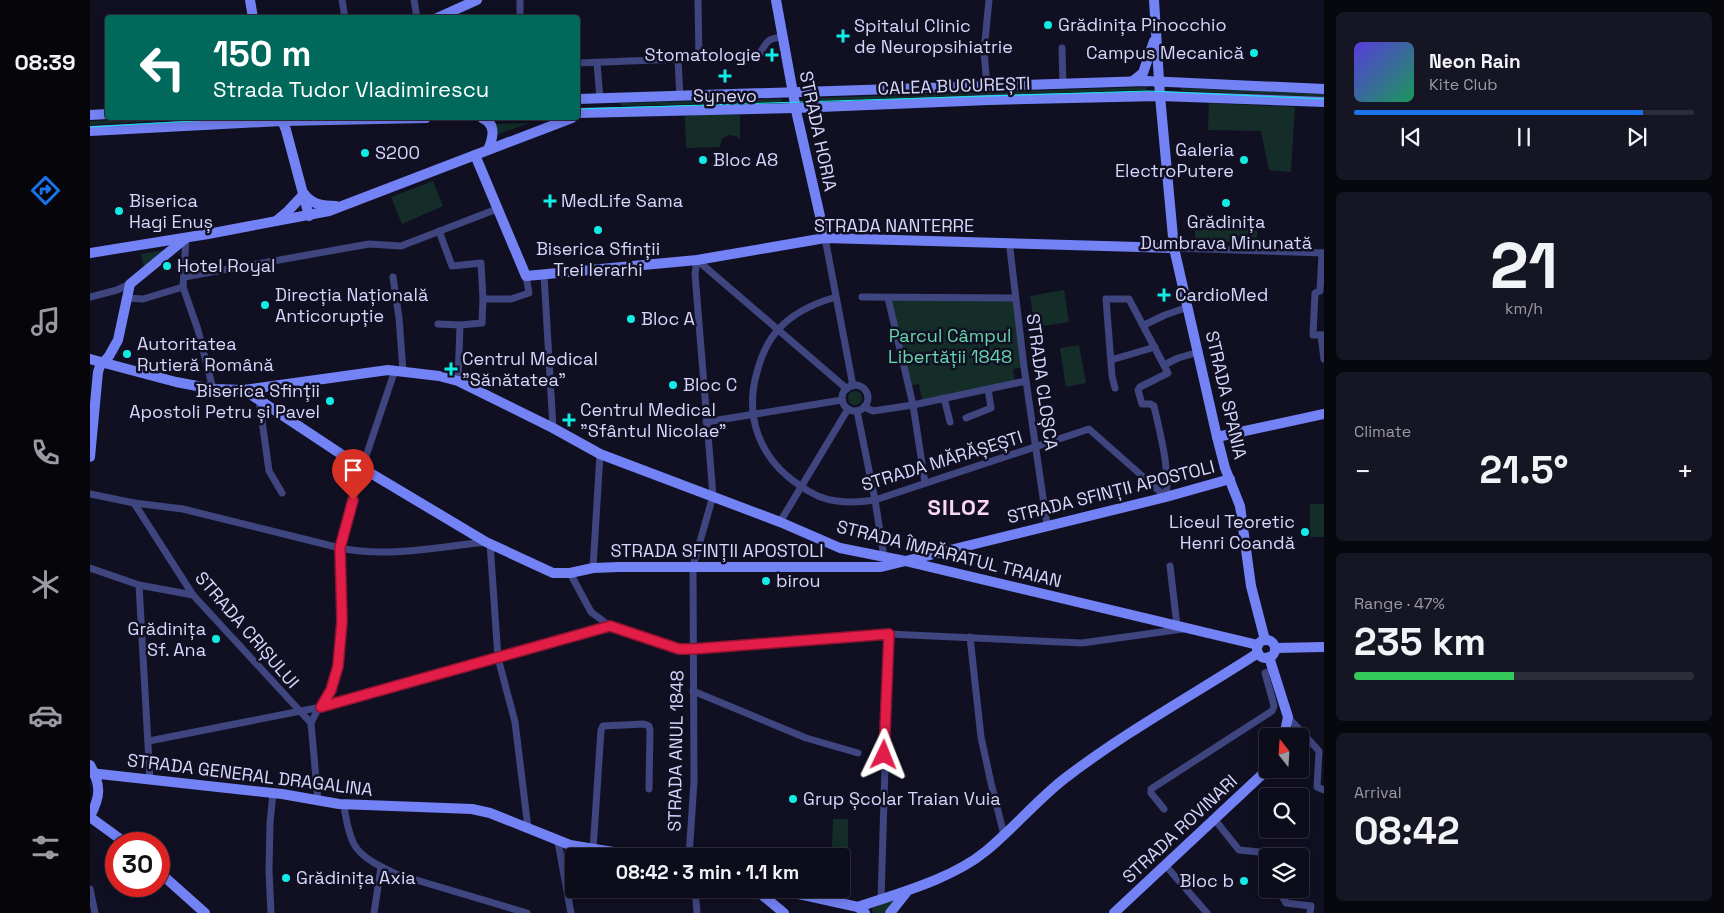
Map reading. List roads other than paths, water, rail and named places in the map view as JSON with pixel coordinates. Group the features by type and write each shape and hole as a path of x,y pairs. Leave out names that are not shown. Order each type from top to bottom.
{"street":[{"path":"250,0 252,15"},
{"path":"342,0 344,15"},
{"path":"414,0 416,15"},
{"path":"444,15 477,0"},
{"path":"520,0 520,15"},
{"path":"698,0 699,59"},
{"name":"STRADA HORIA","path":"776,0 796,108 836,297 850,387"},
{"path":"987,87 984,51 989,0"},
{"path":"1132,81 1144,73 1155,32 1154,0"},
{"name":"STRADA SPANIA","path":"1155,32 1174,248 1217,437 1240,506 1260,646"},
{"path":"580,63 758,56 768,41 773,38 782,37 780,44 785,79 783,86 770,93"},
{"path":"1062,48 1063,85"},
{"path":"678,60 680,97"},
{"path":"597,63 600,99"},
{"name":"CALEA BUCUREȘTI","path":"580,99 1063,85 1132,81 1324,89"},
{"name":"CALEA BUCUREȘTI","path":"580,113 1160,96 1324,102"},
{"name":"CALEA BUCUREȘTI","path":"580,113 600,99"},
{"path":"90,115 105,114"},
{"path":"90,131 265,120"},
{"path":"281,120 309,216"},
{"path":"487,120 489,121 493,132 488,150"},
{"path":"543,120 544,128"},
{"path":"90,253 309,216 345,206 566,120"},
{"path":"475,155 526,276 529,293 511,299 483,299"},
{"path":"304,194 310,201 319,205 345,206"},
{"path":"275,222 304,194"},
{"path":"184,276 369,244 401,246 497,209"},
{"path":"438,324 482,323 483,299 481,263 452,266 439,231"},
{"path":"186,238 183,287 200,337 213,389"},
{"path":"90,297 117,290 130,284 186,238"},
{"name":"STRADA NANTERRE","path":"526,276 697,260 824,238 1174,248"},
{"name":"STRADA CLOȘCA","path":"1010,243 1015,298 1047,525"},
{"path":"1174,248 1323,253 1320,291 1315,293 1313,334 1323,335 1324,359"},
{"path":"697,260 777,330 850,387 861,387 866,393 867,400 860,409 884,557"},
{"name":"STRADA ANUL 1848","path":"690,848 694,782 693,566 713,496 695,274 697,260"},
{"path":"544,275 553,428"},
{"path":"318,800 311,723 331,690 338,666 342,621 340,548 362,468 399,370 399,318 393,277"},
{"path":"90,458 98,372 118,340 130,284"},
{"path":"127,298 143,299 183,287"},
{"path":"777,330 804,310 822,301 836,297"},
{"path":"862,297 1015,298"},
{"path":"888,298 913,405 925,483"},
{"path":"1115,388 1112,376 1106,299 1129,299 1168,373 1140,387 1138,390 1142,404 1154,406 1161,439 1166,496"},
{"path":"1144,326 1164,315 1188,306"},
{"path":"458,381 460,325"},
{"name":"STRADA MĂRĂȘEȘTI","path":"777,330 763,354 752,398 758,435 766,452 781,471 801,487 820,497 836,501 859,502 875,500 1035,448 1084,430 1092,431 1166,496"},
{"path":"1111,360 1155,347"},
{"path":"1164,365 1178,358 1198,352"},
{"name":"STRADA ÎMPĂRATUL TRAIAN","path":"90,359 104,361 159,378 213,389 244,390 379,371 399,370 439,376 458,381 553,428 600,454 780,522 840,548 905,561 1260,646 1262,657 1272,653"},
{"path":"848,409 873,410 913,405 1026,381"},
{"path":"848,409 842,400 842,396 850,387"},
{"path":"966,418 991,408 988,389"},
{"name":"STRADA SFINȚII APOSTOLI","path":"244,390 362,468 488,542 552,573 570,573 593,568 881,566 1230,479"},
{"path":"944,398 950,422"},
{"path":"259,399 269,470 282,493"},
{"path":"706,422 842,400"},
{"path":"780,522 848,409"},
{"path":"1217,437 1324,414"},
{"path":"593,568 600,454"},
{"path":"90,494 134,503 183,508 340,548 365,552 384,552 488,542 498,658 515,722 528,828"},
{"name":"STRADA CRIȘULUI","path":"134,503 193,595 311,723"},
{"path":"1170,566 1177,626"},
{"path":"90,568 139,586 193,595"},
{"path":"570,573 591,612 610,626 679,649 889,634 1082,643 1188,629"},
{"path":"139,586 150,780"},
{"path":"149,741 321,707 610,626"},
{"path":"881,899 889,634"},
{"path":"970,638 981,737 1004,835"},
{"path":"812,898 861,910 881,899 907,892 967,864 985,852 1062,780 1260,646 1271,641 1273,670 1288,717 1297,728"},
{"path":"1272,653 1324,647"},
{"path":"1164,809 1151,793 1152,789 1272,711 1274,706 1265,672 1273,670"},
{"path":"693,691 806,738 858,753"},
{"path":"1286,728 1288,717"},
{"path":"593,848 601,730 603,726 644,724 649,726 649,789"},
{"path":"1309,742 1319,751 1317,787 1324,790"},
{"path":"92,770 98,783 98,797 90,817 111,832"},
{"name":"STRADA GENERAL DRAGALINA","path":"92,770 150,780 273,793 344,805 462,807 490,813 558,842 584,848"},
{"name":"STRADA ROVINARI","path":"1114,913 1259,778"},
{"path":"271,913 269,872 273,793"},
{"path":"344,805 354,845 363,855 381,867 396,874 527,913"},
{"path":"1215,820 1239,850 1259,852"},
{"path":"558,842 571,913"},
{"path":"1166,866 1207,913"},
{"path":"374,913 381,867"},
{"path":"170,882 204,913"},
{"path":"90,889 95,913"},
{"path":"890,913 907,892"},
{"path":"696,898 698,913"},
{"path":"766,898 784,913"},
{"path":"1283,898 1286,903 1311,906 1310,913"}],"tram line":[{"path":"580,109 1148,91 1324,99"},
{"path":"90,127 211,120"}],"place":[{"name":"Grădinița Pinocchio","path":"1048,25"},
{"name":"Spitalul Clinic de Neuropsihiatrie","path":"843,36"},
{"name":"Campus Mecanică","path":"1254,53"},
{"name":"Stomatologie","path":"772,55"},
{"name":"Synevo","path":"725,76"},
{"name":"S200","path":"365,153"},
{"name":"Bloc A8","path":"703,160"},
{"name":"Galeria ElectroPutere","path":"1244,160"},
{"name":"MedLife Sama","path":"550,201"},
{"name":"Grădinița Dumbrava Minunată","path":"1226,203"},
{"name":"Biserica Hagi Enuș","path":"119,211"},
{"name":"Biserica Sfinții Trei Ierarhi","path":"598,230"},
{"name":"Hotel Royal","path":"167,266"},
{"name":"CardioMed","path":"1164,295"},
{"name":"Direcția Națională Anticorupție","path":"265,305"},
{"name":"Bloc A","path":"631,319"},
{"name":"Autoritatea Rutieră Română","path":"127,354"},
{"name":"Centrul Medical \"Sănătatea\"","path":"451,369"},
{"name":"Bloc C","path":"673,385"},
{"name":"Biserica Sfinții Apostoli Petru și Pavel","path":"330,401"},
{"name":"Centrul Medical \"Sfântul Nicolae\"","path":"569,420"},
{"name":"Liceul Teoretic Henri Coandă","path":"1305,532"},
{"name":"birou","path":"766,581"},
{"name":"Grădinița Sf. Ana","path":"216,639"},
{"name":"Grup Școlar Traian Vuia","path":"793,799"},
{"name":"Grădinița Axia","path":"286,878"},
{"name":"Bloc b","path":"1244,881"}],"district":[{"name":"SILOZ","path":"959,507"}],"park label":[{"name":"Parcul Câmpul Libertății 1848","path":"950,346"}]}
